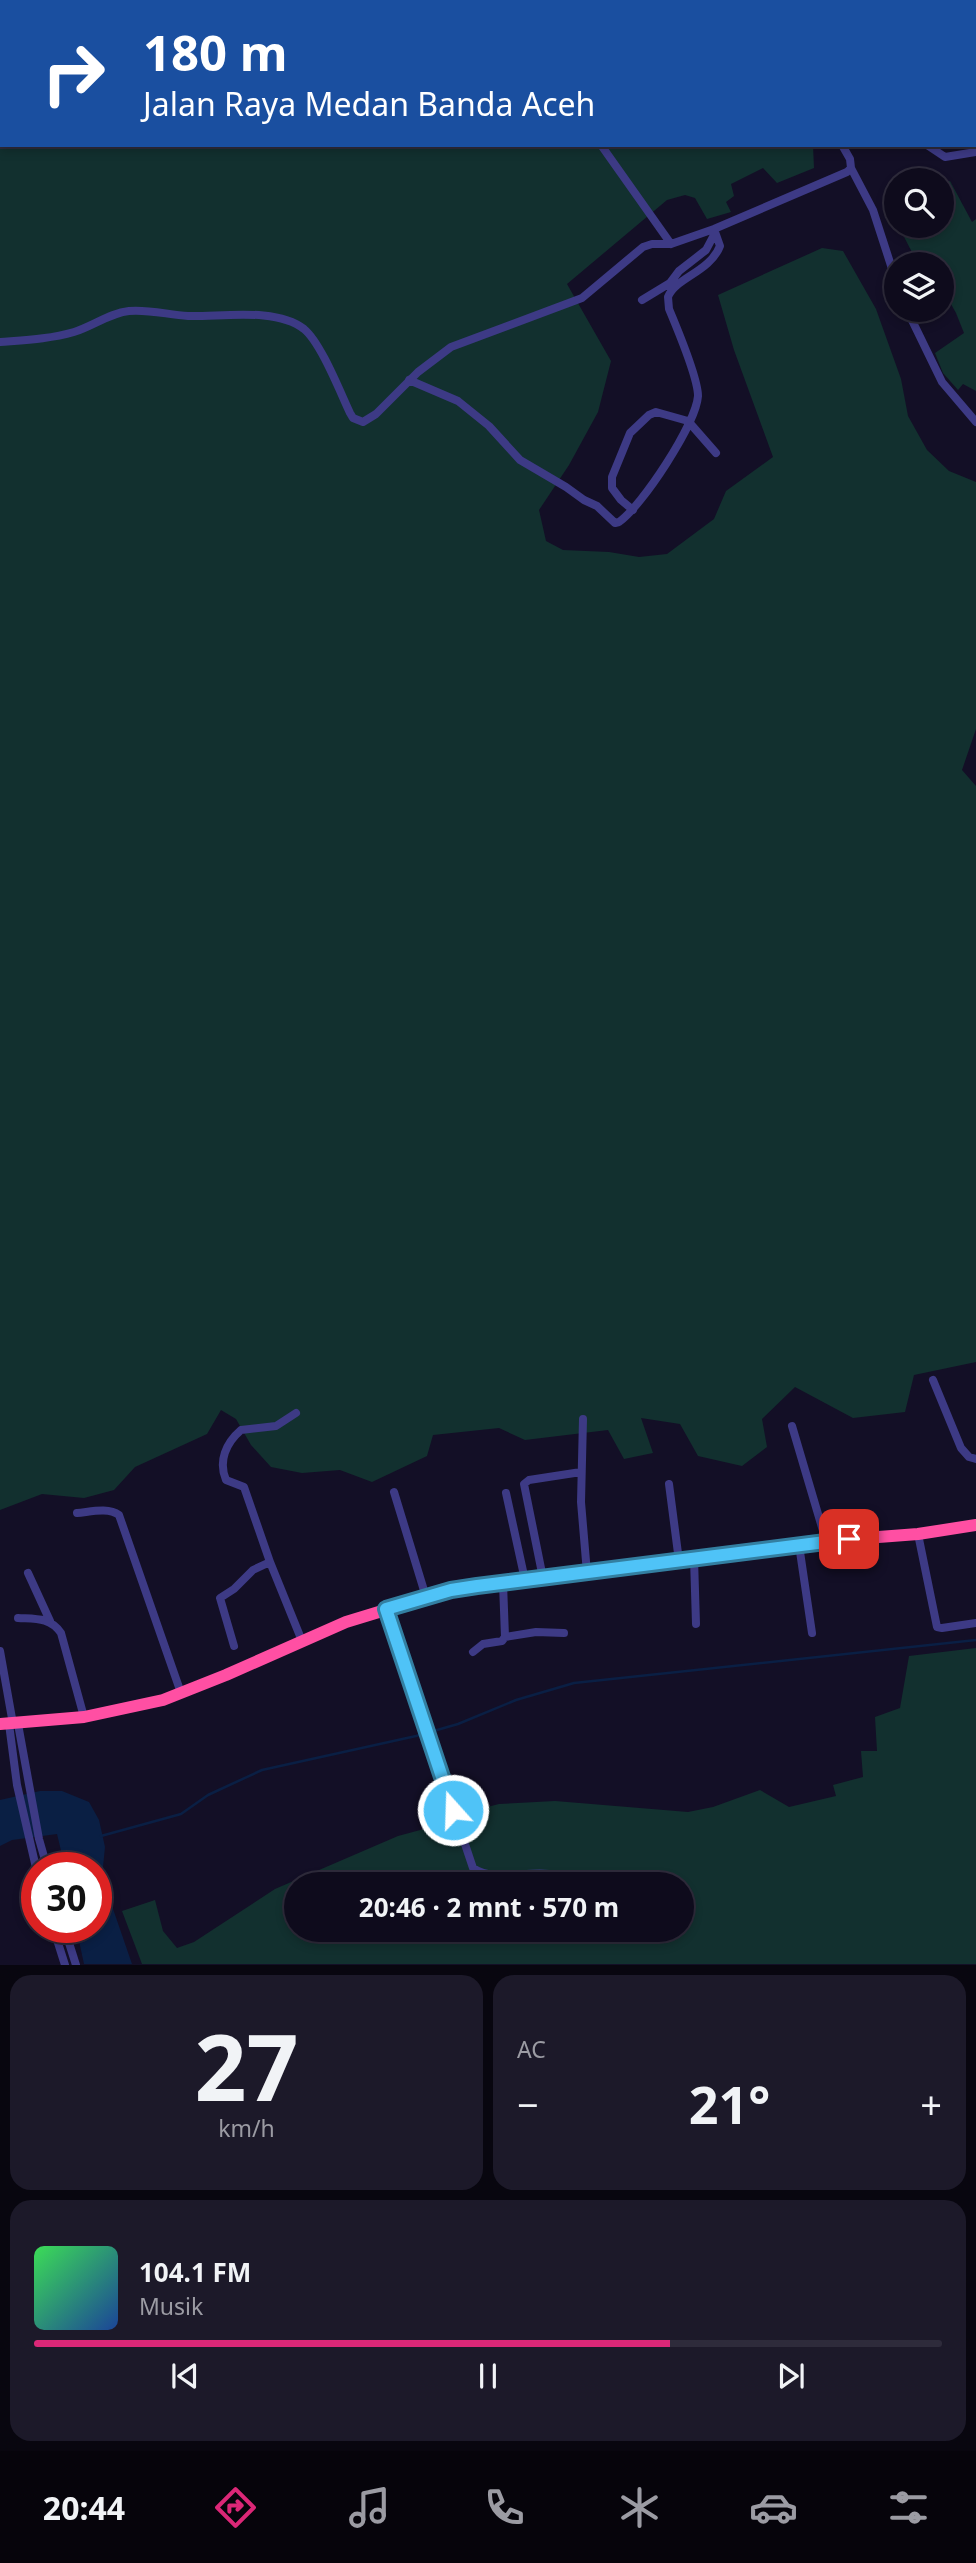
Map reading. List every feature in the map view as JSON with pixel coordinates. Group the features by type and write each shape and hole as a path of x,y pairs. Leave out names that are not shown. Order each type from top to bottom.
{"highway":[{"path":"10,1724 125,1710 181,1693 345,1622 451,1590 826,1541 918,1534 976,1525"}],"street":[{"path":"602,147 671,244"},
{"path":"843,147 873,210 887,252"},
{"path":"931,147 945,158 976,152"},
{"path":"0,342 37,340 75,332 130,311 191,316 246,314 290,322 308,333 334,378 350,413 357,421 363,422 409,380 451,347 582,298 643,247 671,244 715,231 851,168"},
{"path":"642,299 668,285 679,271 706,250 715,231"},
{"path":"409,380 458,401 489,426 520,460 597,506 615,523 622,520 633,510 664,468 696,409 697,386 669,309 668,297 676,286 697,274 716,254 720,246 715,231"},
{"path":"913,322 942,382 976,422"},
{"path":"633,510 612,488 612,477 614,465 630,433 641,422 656,412 688,421 716,453"},
{"path":"933,1380 961,1448 969,1457 976,1459"},
{"path":"296,1413 276,1426 241,1430 230,1441 223,1460 226,1480 244,1488 302,1641"},
{"path":"583,1419 582,1528 587,1573"},
{"path":"792,1426 826,1541"},
{"path":"543,1578 524,1484 529,1480 581,1472"},
{"path":"669,1484 679,1561"},
{"path":"394,1492 426,1597"},
{"path":"506,1493 525,1580"},
{"path":"77,1513 106,1511 119,1515 181,1693"},
{"path":"918,1534 937,1627 976,1623"},
{"path":"799,1545 812,1633"},
{"path":"694,1558 696,1624"},
{"path":"234,1646 220,1598 238,1586 253,1570 270,1562"},
{"path":"28,1573 50,1621 61,1633 84,1717"},
{"path":"503,1583 505,1637"},
{"path":"386,1609 471,1866 483,1872"},
{"path":"18,1618 50,1621"},
{"path":"473,1652 483,1644 502,1641 505,1637 536,1632 564,1633"},
{"path":"0,1651 17,1785 31,1852"},
{"path":"10,1724 29,1783 43,1852"},
{"path":"58,1943 65,1965"},
{"path":"69,1943 76,1965"}],"green space":[{"path":"0,147 813,147 814,168 777,183 763,168 731,184 734,196 726,202 731,212 707,219 695,198 685,195 667,200 567,284 611,361 598,412 569,465 539,510 546,541 563,550 609,552 639,557 667,554 714,519 726,491 773,457 734,350 718,295 822,248 843,251 876,309 901,379 908,416 927,450 949,471 976,482 976,729 962,770 976,786 976,1362 914,1375 905,1412 853,1418 795,1387 762,1419 767,1447 742,1466 698,1456 680,1424 641,1418 653,1453 624,1459 608,1430 525,1440 499,1428 433,1435 427,1456 372,1482 340,1470 302,1473 271,1467 251,1445 236,1419 221,1410 207,1434 135,1467 114,1490 84,1498 42,1494 0,1510"},
{"path":"954,188 972,222 976,219 976,391 963,384 958,390 943,373 935,353 964,333 954,309 954,252 912,252 905,238 954,238"},
{"path":"976,1648 976,1964 142,1964 122,1911 155,1900 163,1931 177,1948 194,1942 284,1885 284,1942 694,1942 694,1872 314,1872 398,1836 424,1829 430,1823 499,1804 555,1801 688,1812 713,1807 760,1790 789,1807 836,1796 833,1785 863,1777 861,1751 877,1751 875,1717 900,1708 909,1656"}],"water":[{"path":"40,1791 62,1791 89,1802 99,1820 104,1852 61,1852 57,1834 12,1840 0,1846 0,1800"},
{"path":"112,1906 132,1964 84,1964 79,1943 112,1943"}],"waterway":[{"path":"101,1836 181,1814 208,1795 262,1770 416,1736 458,1724 516,1700 574,1683 976,1640"}],"route":[{"path":"453,1810 386,1609 451,1590 477,1586 849,1539"}]}
